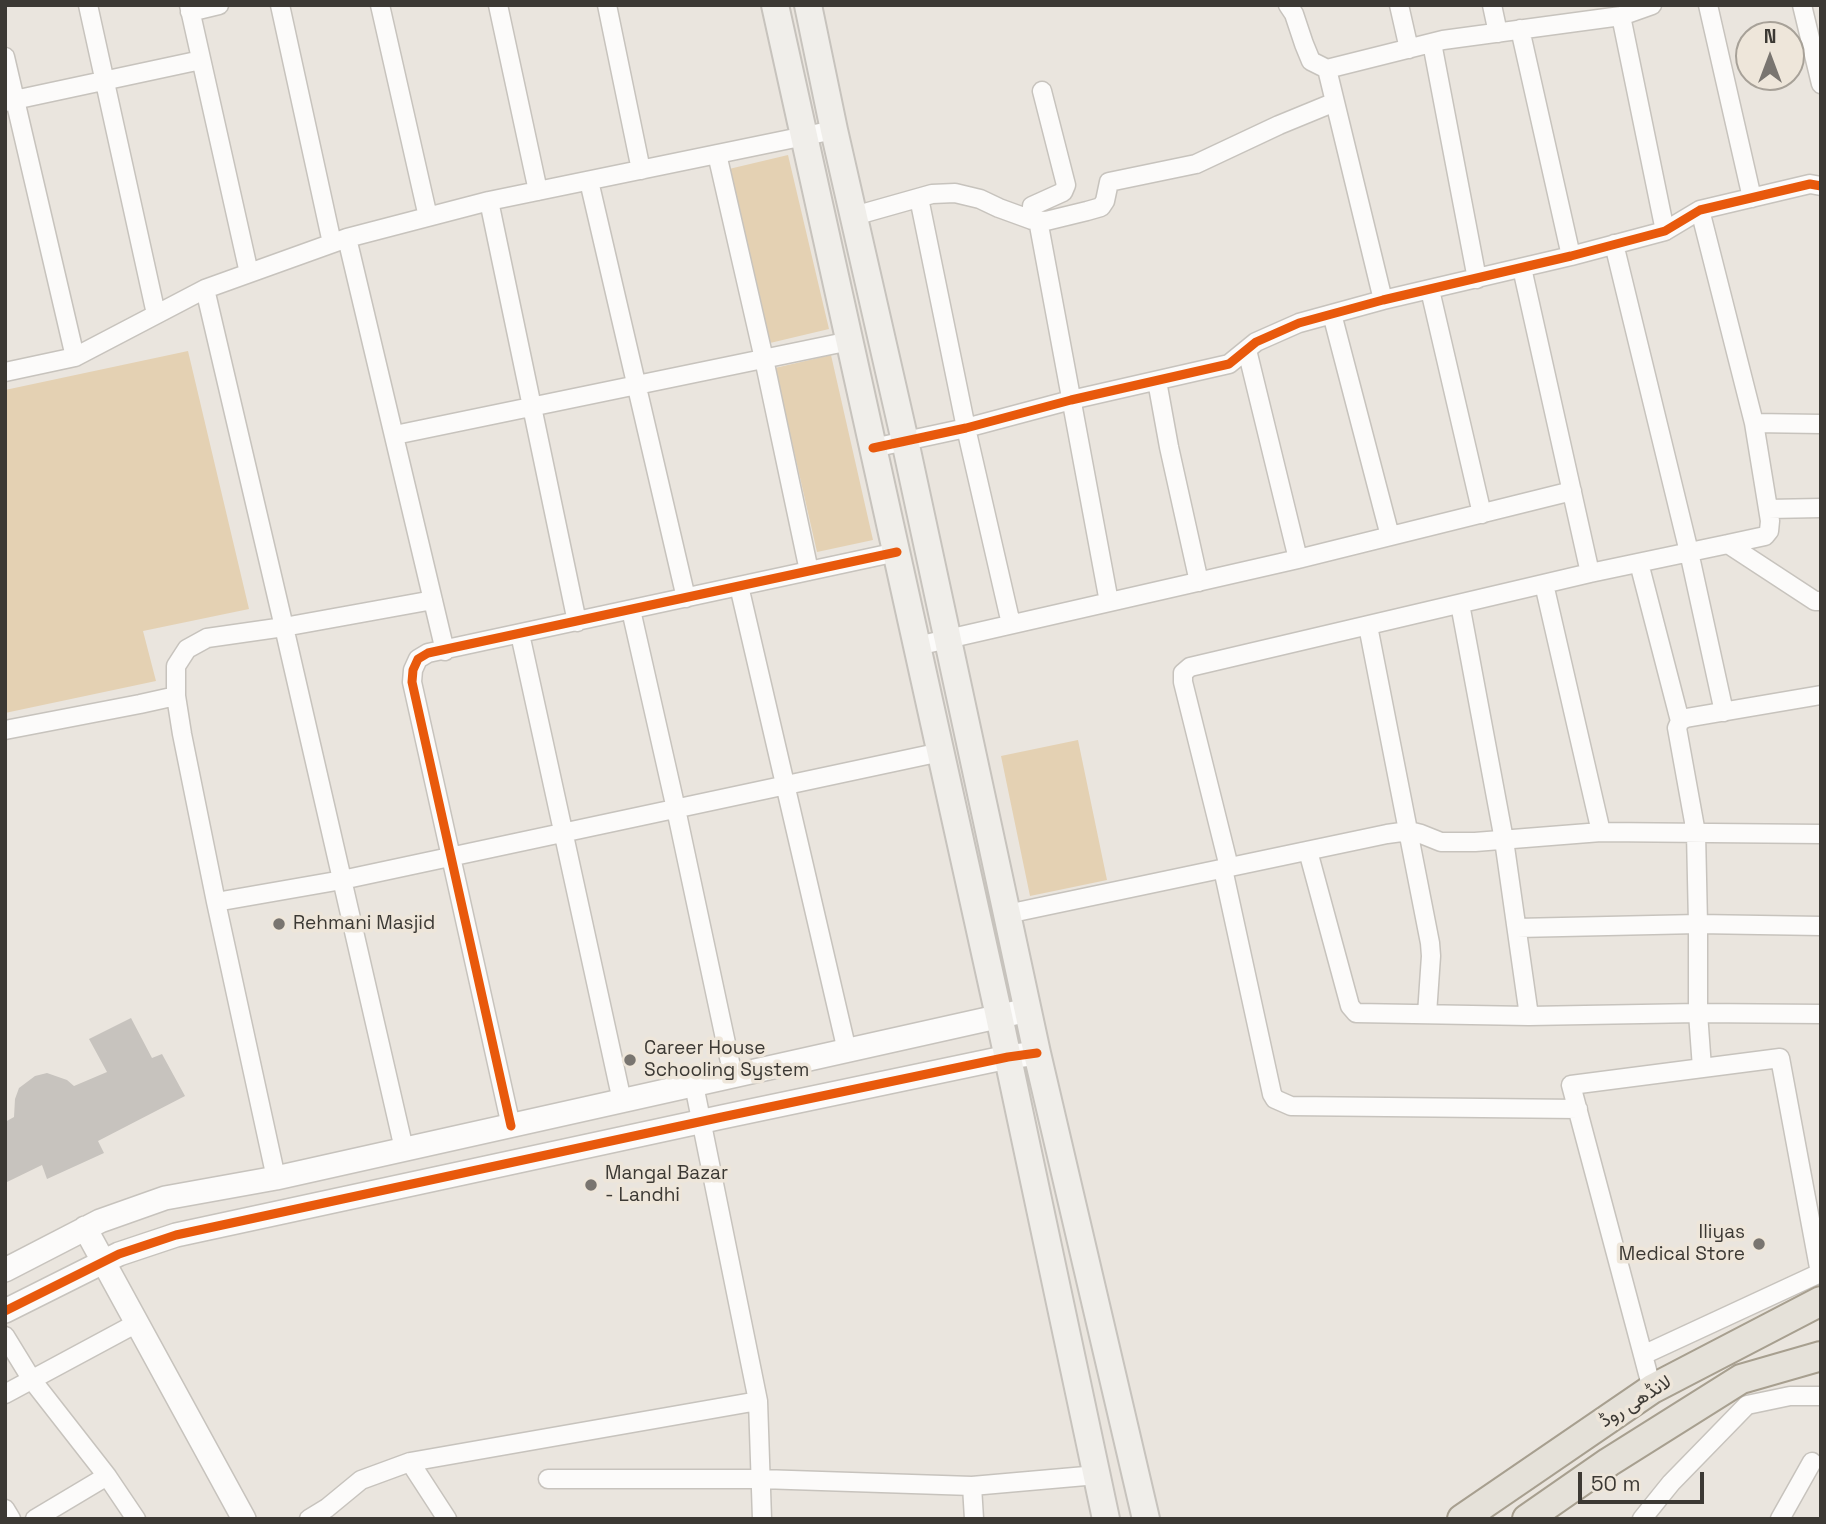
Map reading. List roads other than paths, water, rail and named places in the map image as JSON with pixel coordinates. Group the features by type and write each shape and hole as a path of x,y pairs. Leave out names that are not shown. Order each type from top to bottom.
{"main road":[{"path":"775,5 1008,1057 1106,1519"},
{"path":"808,5 1037,1053 1146,1519"},
{"name":"لانڈھی روڈ","path":"1462,1519 1652,1389 1821,1301"},
{"name":"لانڈھی روڈ","path":"1527,1519 1609,1462 1741,1380 1821,1356"}],"street":[{"path":"88,5 156,314"},
{"path":"219,5 189,9 249,273"},
{"path":"280,5 339,241 395,435 445,651"},
{"path":"380,5 428,217"},
{"path":"498,5 538,191"},
{"path":"607,5 641,170"},
{"path":"1288,5 1294,14 1311,61 1327,69 1432,43 1652,5"},
{"path":"1399,5 1409,49"},
{"path":"1492,5 1498,33"},
{"path":"1708,5 1752,198"},
{"path":"1802,5 1821,84"},
{"path":"1610,13 1665,231"},
{"path":"1520,29 1571,256"},
{"path":"1432,43 1477,279"},
{"path":"5,57 10,100 75,357"},
{"path":"10,100 201,60"},
{"path":"1327,69 1384,300"},
{"path":"1042,91 1066,185 1063,192 1032,206 1072,400 1109,602"},
{"path":"854,216 932,194 955,193 980,199 1035,220 1046,221 1101,207 1109,182 1196,164 1335,102"},
{"path":"5,372 75,357 205,289 339,241 489,201 834,130"},
{"path":"717,155 809,571"},
{"path":"589,181 686,597"},
{"path":"873,448 1229,364 1256,342 1299,323 1665,231 1700,210 1810,184 1821,185"},
{"path":"919,198 966,428 1011,624"},
{"path":"489,201 577,622"},
{"path":"1578,1109 1291,1106 1275,1099 1183,673 1190,667 1590,573 1765,536 1769,531 1770,521 1754,423 1700,210"},
{"path":"1614,244 1689,552 1724,712"},
{"path":"1522,268 1590,573"},
{"path":"205,289 404,1149"},
{"path":"1430,290 1482,514"},
{"path":"1332,314 1390,536"},
{"path":"395,435 850,341"},
{"path":"1247,350 1298,559"},
{"path":"1157,381 1199,582"},
{"path":"1754,423 1821,424"},
{"path":"917,646 1298,559 1572,491"},
{"path":"1768,509 1821,508"},
{"path":"1728,544 1815,601 1821,601"},
{"path":"511,1126 412,682 418,659 428,653 897,552"},
{"path":"1639,562 1679,721 1678,736 1696,833 1698,1013 1702,1068"},
{"path":"1544,584 1601,832"},
{"path":"739,586 847,1051"},
{"path":"276,1178 182,734 176,696 176,666 187,649 207,638 433,600"},
{"path":"1460,604 1504,840 1529,1016"},
{"path":"631,610 733,1076"},
{"path":"1368,626 1430,943 1427,1014"},
{"path":"520,634 622,1101"},
{"path":"1679,721 1821,695"},
{"path":"5,730 176,696"},
{"path":"216,902 342,880 941,752"},
{"path":"1007,914 1409,831 1441,842 1475,842 1601,832 1821,834"},
{"path":"1308,851 1353,1011 1363,1014 1529,1016 1821,1014"},
{"path":"1517,928 1821,926"},
{"path":"5,1270 100,1221 165,1198 276,1178 1028,1010"},
{"path":"5,1311 119,1254 176,1235 703,1121 1037,1053"},
{"path":"1643,1355 1820,1273 1780,1058 1571,1085 1652,1389"},
{"path":"694,1085 758,1401 762,1519"},
{"path":"85,1228 244,1519"},
{"path":"5,1394 137,1322"},
{"path":"5,1336 32,1380 107,1476 136,1519"},
{"path":"1642,1519 1671,1483 1748,1405 1790,1396 1821,1396"},
{"path":"309,1519 331,1513 361,1480 410,1462 758,1401"},
{"path":"410,1462 447,1519"},
{"path":"1780,1519 1812,1462"},
{"path":"548,1479 761,1479 972,1486 1097,1475"},
{"path":"34,1519 107,1476"},
{"path":"972,1486 974,1519"},
{"path":"5,1509 11,1519"}],"place":[{"name":"Rehmani Masjid","path":"279,924"},
{"name":"Career House Schooling System","path":"630,1060"},
{"name":"Mangal Bazar - Landhi","path":"591,1185"},
{"name":"Iliyas Medical Store","path":"1759,1244"}]}
